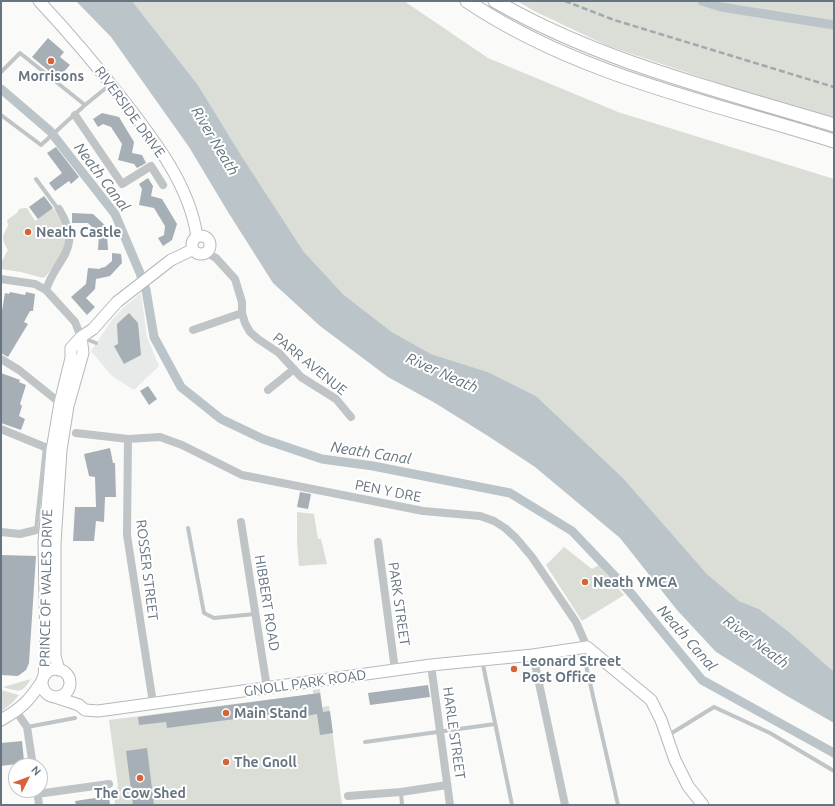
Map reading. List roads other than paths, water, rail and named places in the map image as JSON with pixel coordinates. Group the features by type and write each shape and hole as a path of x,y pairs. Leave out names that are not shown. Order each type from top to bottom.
{"highway":[{"path":"467,1 534,40 582,61 651,86 834,141"},
{"path":"495,1 520,16 565,38 628,62 691,83 834,125"}],"main road":[{"name":"RIVERSIDE DRIVE","path":"39,1 91,59 111,84 151,137 169,166 185,195 194,222 196,237 192,241 192,250"},
{"path":"192,250 200,255 207,253 210,248 210,242 208,239 203,236 196,237"},
{"name":"PRINCE OF WALES DRIVE","path":"43,679 46,649 44,542 40,529 48,448 71,358 71,348 81,337 94,329 117,302 171,260 192,250"},
{"name":"PRINCE OF WALES DRIVE","path":"59,670 55,656 55,543 61,458 68,406 83,353 81,337"},
{"path":"584,648 651,700 661,720 675,760 688,786 704,805"},
{"name":"GNOLL PARK ROAD","path":"31,699 52,696 79,705 85,710 98,711 432,665 533,655 584,648"},
{"path":"69,687 64,694 52,696 43,690 43,679 50,670 59,670 66,674 69,687 79,705"},
{"name":"GNOLL PARK ROAD","path":"1,720 16,711 31,699 43,679"}],"street":[{"name":"RIVERSIDE DRIVE","path":"75,115 122,184 151,166 164,185"},
{"path":"46,290 49,281 68,250 70,241 65,219 59,210"},
{"name":"PARR AVENUE","path":"207,253 216,258 235,279 240,291 242,313 250,332 279,353 301,377 336,399 351,417"},
{"path":"1,279 35,284 46,290 75,322 81,337"},
{"path":"193,330 242,313"},
{"path":"1,359 19,370 60,404"},
{"path":"268,390 294,369"},
{"path":"1,429 48,448"},
{"name":"PEN Y DRE","path":"76,433 128,439 160,436 182,445 242,475 423,511 480,516 494,521 516,538 532,557 576,622 584,648"},
{"name":"ROSSER STREET","path":"128,439 127,535 153,703"},
{"name":"HIBBERT ROAD","path":"241,522 267,688"},
{"path":"1,532 20,534 40,529"},
{"name":"PARK STREET","path":"378,542 395,670"},
{"path":"533,655 565,805"},
{"name":"HARLE STREET","path":"432,665 450,805"},
{"path":"16,711 27,727 32,758"},
{"path":"48,791 109,784"},
{"path":"348,796 401,792 447,786"}],"lane":[{"path":"2,71 20,53 85,105"},
{"path":"1,115 41,145 85,105 111,84"},
{"path":"36,179 59,210"},
{"path":"81,337 96,343"},
{"path":"188,528 204,613 214,618 255,614"},
{"path":"584,648 618,805"},
{"path":"482,660 512,805"},
{"path":"667,736 714,707 770,733 834,771"},
{"path":"27,727 75,718"},
{"path":"365,742 495,724"},
{"path":"401,792 402,805"}],"water":[{"name":"River Neath","path":"76,1 132,1 198,85 239,152 304,252 344,295 392,332 431,354 488,372 536,396 623,478 707,574 739,601 759,609 788,631 834,672 834,723 716,652 677,610 620,538 535,467 435,403 388,377 320,326 273,283 189,147 111,37"}],"waterway":[{"path":"702,1 721,7 834,25"},
{"name":"Neath Canal","path":"1,89 50,131 115,214 146,290 154,337 181,387 221,419 263,439 322,459 373,466 510,493 572,531 630,592 702,680 834,753"}],"railway":[{"path":"565,1 614,20 834,87"}],"place":[{"name":"Morrisons","path":"51,61"},
{"name":"Neath Castle","path":"28,232"},
{"name":"Neath YMCA","path":"585,582"},
{"name":"Leonard Street Post Office","path":"514,669"},
{"name":"Main Stand","path":"226,713"},
{"name":"The Gnoll","path":"226,762"},
{"name":"The Cow Shed","path":"140,778"}]}
